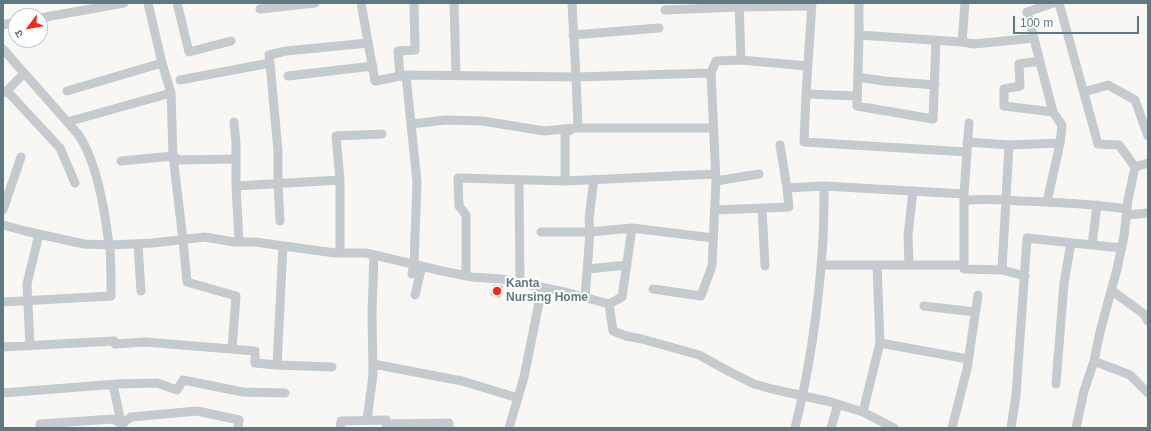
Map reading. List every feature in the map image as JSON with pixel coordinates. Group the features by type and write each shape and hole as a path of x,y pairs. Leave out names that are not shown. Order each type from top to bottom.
{"street":[{"path":"48,17 121,3"},
{"path":"148,3 162,63 171,93 173,156 187,282 236,296 232,349"},
{"path":"178,3 189,52 231,41"},
{"path":"260,9 315,3"},
{"path":"361,3 375,81 403,75 576,77 711,73"},
{"path":"414,3 415,50 398,51 411,124 417,182 418,265 415,294"},
{"path":"454,3 456,75"},
{"path":"565,181 565,133 578,126 572,3"},
{"path":"859,3 857,106 933,119 936,40"},
{"path":"962,42 965,3"},
{"path":"1047,202 1060,143 1062,125 1053,112 1026,7 1053,3"},
{"path":"1059,3 1098,144 1119,145 1135,167 1122,248 1094,361 1084,391 1076,428"},
{"path":"739,5 741,60"},
{"path":"665,10 739,5 812,5 807,66 804,142 967,152"},
{"path":"573,35 659,28"},
{"path":"859,35 974,44 1034,38"},
{"path":"280,221 278,152 269,55 286,51 368,43"},
{"path":"3,49 80,137 96,173 110,245 111,296 3,302"},
{"path":"653,288 701,296 712,266 715,177 711,73 716,61 741,60 807,66"},
{"path":"1040,61 1019,64 1020,86 1004,89 1004,106 1053,112"},
{"path":"67,92 162,63"},
{"path":"180,80 270,63"},
{"path":"288,76 373,66"},
{"path":"24,73 5,92 60,148 75,183"},
{"path":"858,77 884,81 935,85"},
{"path":"1084,92 1108,85 1135,100 1148,136"},
{"path":"67,122 171,93"},
{"path":"806,94 857,96"},
{"path":"411,124 446,120 483,121 544,131 574,128 713,128"},
{"path":"234,122 236,143 235,159 238,242"},
{"path":"821,265 964,265 964,197 969,123"},
{"path":"340,253 340,180 336,136 382,134"},
{"path":"967,142 1009,145 1060,143"},
{"path":"714,210 789,207 780,145"},
{"path":"1002,270 1009,145"},
{"path":"121,161 173,156 179,160 235,159"},
{"path":"3,210 21,157"},
{"path":"1135,167 1148,163"},
{"path":"466,275 466,215 459,206 458,178 565,181 594,179 715,177 759,174"},
{"path":"585,298 590,232 589,218 594,179"},
{"path":"236,186 340,180"},
{"path":"519,185 520,283"},
{"path":"787,188 824,186 913,191 1007,201 1096,205 1127,212 1148,214"},
{"path":"795,428 803,396 816,316 823,252 824,186"},
{"path":"909,265 908,235 913,191"},
{"path":"1092,246 1096,205"},
{"path":"762,208 765,266"},
{"path":"3,225 84,244 138,244 205,237 340,253 366,253 466,275 501,279 565,292 609,304 622,296 632,228"},
{"path":"541,232 590,232 632,228 713,238"},
{"path":"30,346 27,284 39,234"},
{"path":"1011,428 1016,395 1027,238 1122,248"},
{"path":"1056,384 1064,283 1071,243"},
{"path":"138,244 141,291"},
{"path":"277,365 283,246"},
{"path":"367,420 373,375 372,312 374,255"},
{"path":"412,274 418,265"},
{"path":"588,269 627,265"},
{"path":"863,412 880,343 877,265"},
{"path":"964,269 1002,270 1024,276"},
{"path":"509,428 524,377 542,288"},
{"path":"1111,290 1147,314"},
{"path":"952,428 968,359 978,295"},
{"path":"609,304 613,331 626,336 699,355 754,384 838,404 863,412 879,424 894,428"},
{"path":"924,306 975,312"},
{"path":"3,348 114,341 115,344 145,342 255,351 255,363 332,367"},
{"path":"880,343 968,359"},
{"path":"1094,361 1130,376 1148,393"},
{"path":"372,364 462,381 518,398"},
{"path":"3,393 157,383 177,390 183,380 243,392 285,393"},
{"path":"113,385 122,426"},
{"path":"831,428 838,404"},
{"path":"122,426 131,417 197,411 239,420 238,428"},
{"path":"40,428 40,424 113,419 122,426"},
{"path":"340,428 341,421 367,420 386,420 387,426 450,423 449,428"}],"building":[{"path":"494,285 503,286 500,298 491,295"}],"place":[{"name":"Kanta Nursing Home","path":"497,291"}]}
